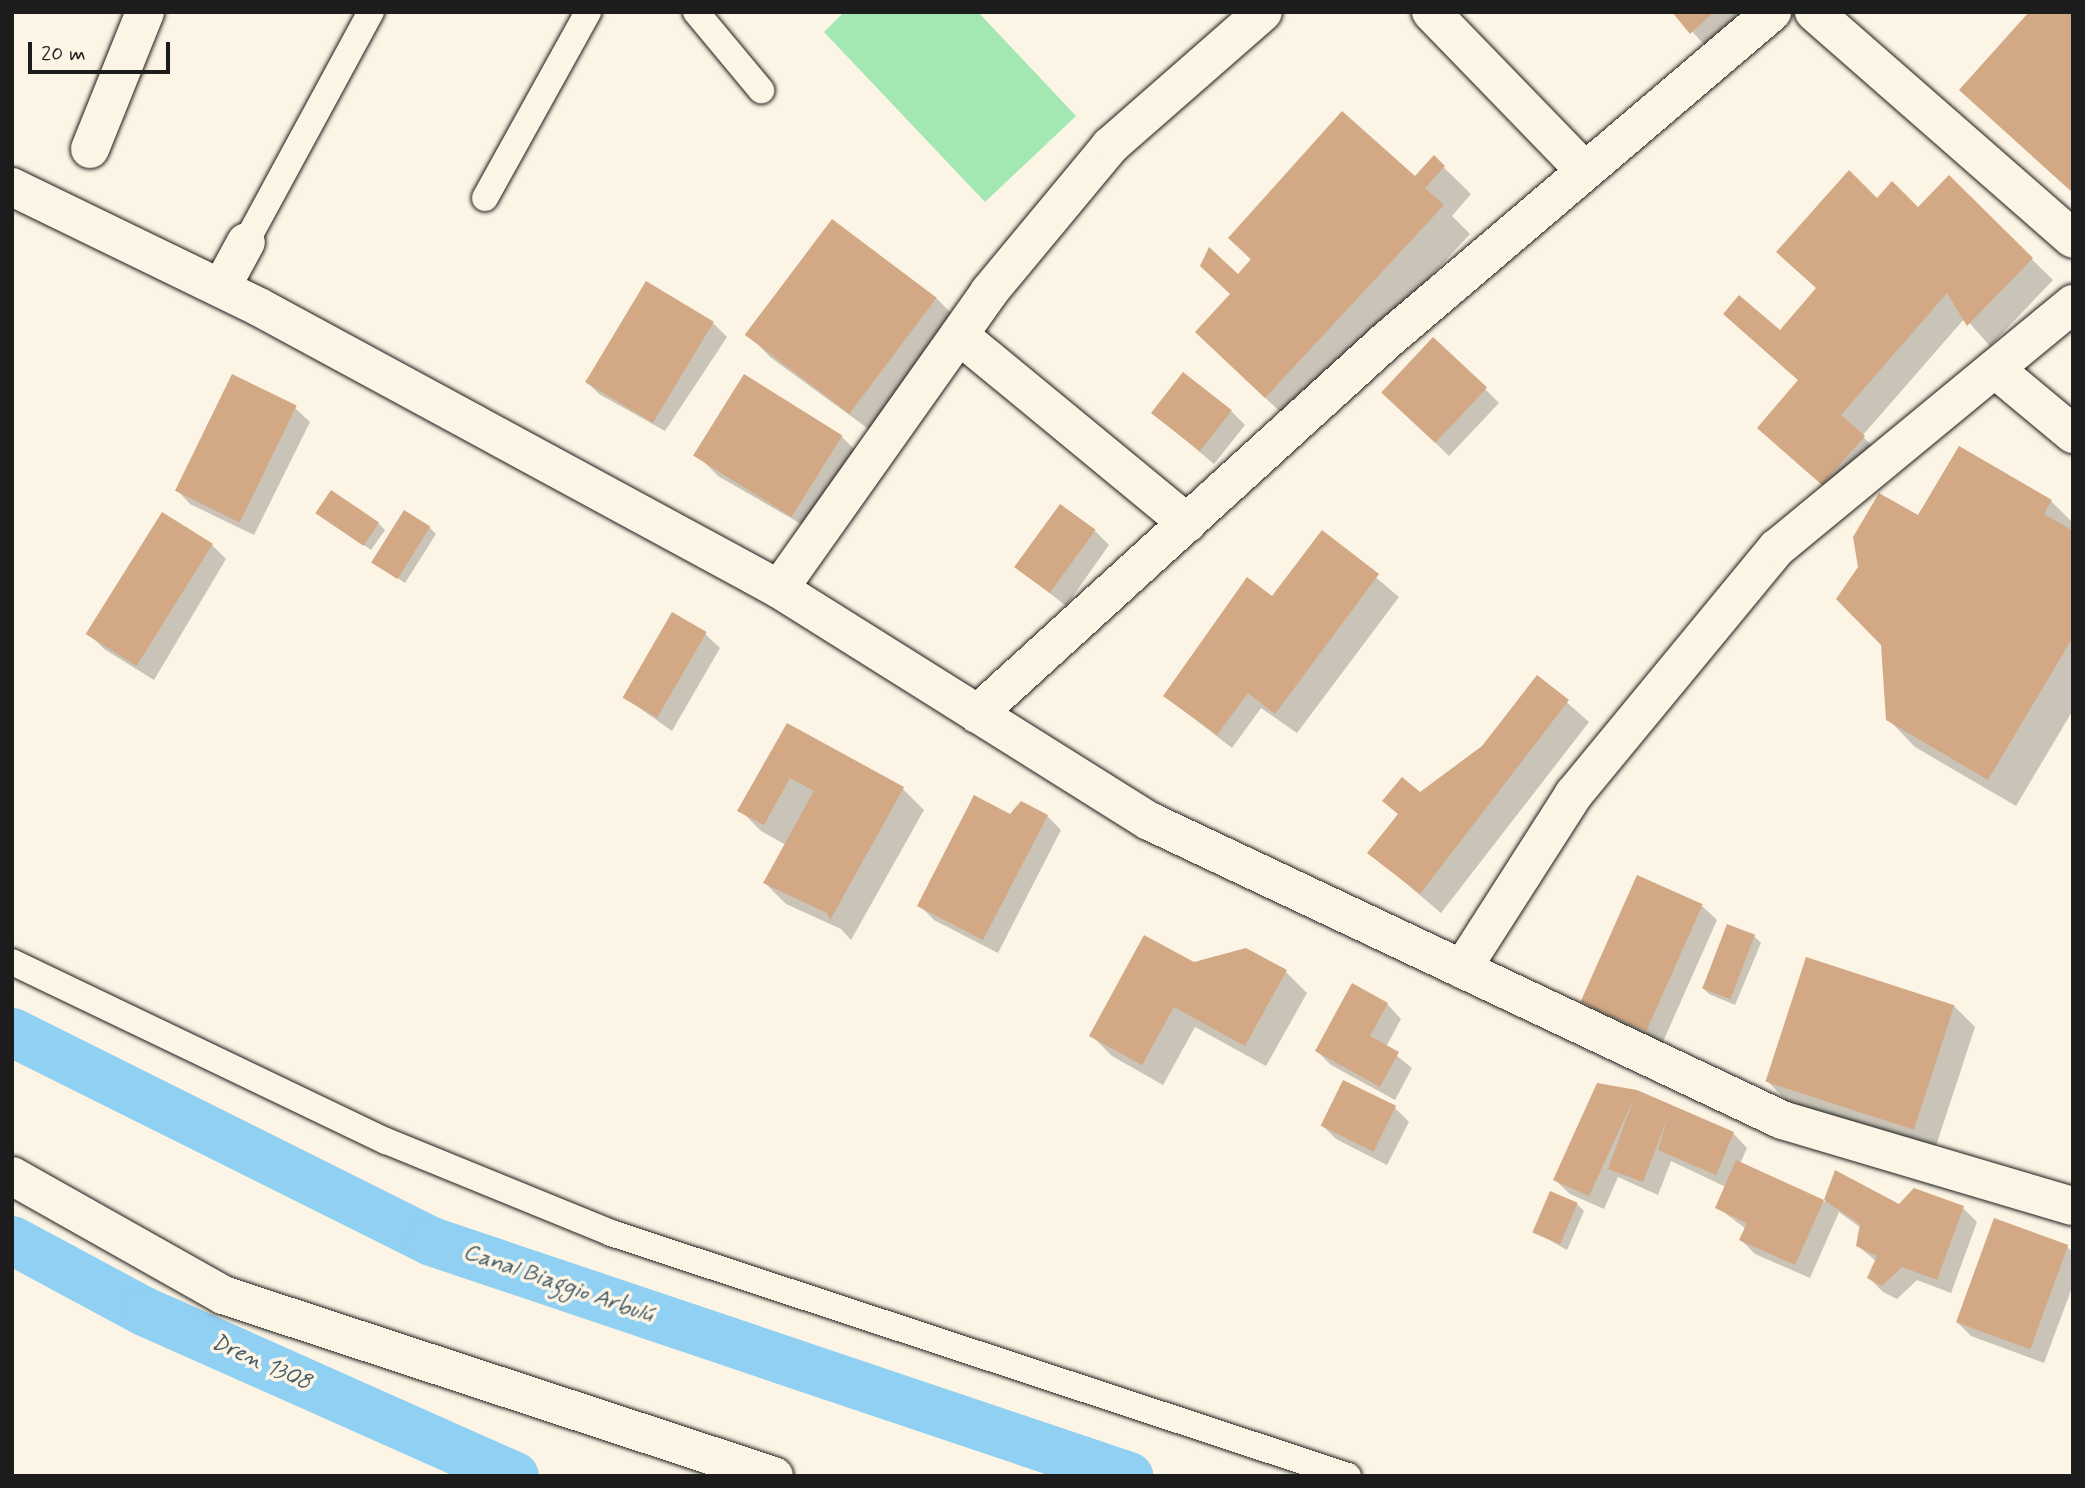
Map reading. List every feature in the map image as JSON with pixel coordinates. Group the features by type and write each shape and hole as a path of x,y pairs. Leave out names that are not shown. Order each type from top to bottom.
{"street":[{"path":"90,149 145,12"},
{"path":"779,589 959,335 1110,146 1263,12"},
{"path":"1431,12 1585,171"},
{"path":"978,713 1387,340 1772,12"},
{"path":"1814,12 2073,239"},
{"path":"12,187 221,288 779,589 1149,821 1782,1120 2073,1206"},
{"path":"221,288 246,242"},
{"path":"1462,969 1574,794 1777,548 2073,304"},
{"path":"959,335 1187,523"},
{"path":"1995,369 2073,434"},
{"path":"12,1176 223,1295 775,1476"}],"lane":[{"path":"246,242 371,12"},
{"path":"485,198 588,12"},
{"path":"696,12 761,90"},
{"path":"12,962 386,1141 611,1233 1349,1476"}],"green space":[{"path":"844,12 978,12 1076,116 985,202 824,32"}],"building":[{"path":"1672,12 1714,12 1690,34"},
{"path":"2029,12 2073,12 2073,193 1959,90"},
{"path":"1342,111 1415,176 1434,155 1445,166 1425,188 1444,205 1265,398 1195,332 1230,294 1200,266 1209,247 1238,274 1251,259 1228,238"},
{"path":"1849,170 1877,198 1892,181 1918,207 1949,175 2033,258 1967,326 1947,293 1841,415 1865,436 1822,485 1757,428 1798,380 1723,314 1739,295 1780,330 1816,288 1776,252"},
{"path":"832,219 937,298 849,414 745,335"},
{"path":"646,281 714,322 653,423 585,382"},
{"path":"1433,337 1487,387 1435,443 1381,393"},
{"path":"1183,372 1232,410 1200,451 1151,413"},
{"path":"232,374 297,406 240,522 175,491"},
{"path":"744,374 842,435 792,517 693,455"},
{"path":"1959,446 2052,500 2044,514 2073,531 2073,637 1988,780 1886,720 1881,645 1836,599 1858,567 1853,537 1879,493 1918,515"},
{"path":"331,490 379,522 363,546 315,513"},
{"path":"1060,504 1096,530 1050,593 1014,567"},
{"path":"404,510 430,526 397,579 371,563"},
{"path":"162,512 213,544 137,666 86,634"},
{"path":"1322,530 1379,574 1275,714 1248,693 1217,735 1163,696 1247,577 1272,596"},
{"path":"672,612 707,632 657,718 622,698"},
{"path":"1537,675 1569,700 1420,894 1367,853 1398,814 1382,801 1402,777 1420,792 1482,746"},
{"path":"787,723 904,787 830,920 827,913 763,883 814,791 790,778 764,825 737,811"},
{"path":"974,795 1010,814 1021,801 1048,815 983,940 917,906"},
{"path":"1637,875 1703,904 1646,1031 1580,1002"},
{"path":"1727,924 1755,935 1730,999 1702,988"},
{"path":"1144,935 1194,962 1246,948 1287,970 1245,1046 1174,1007 1142,1065 1089,1036"},
{"path":"1806,957 1954,1005 1914,1130 1766,1082"},
{"path":"1352,983 1388,1003 1370,1036 1399,1052 1380,1087 1315,1051"},
{"path":"1343,1080 1396,1106 1374,1152 1321,1126"},
{"path":"1597,1083 1637,1090 1734,1132 1716,1175 1658,1150 1668,1117 1643,1182 1608,1169 1634,1098 1589,1196 1553,1180"},
{"path":"1736,1160 1824,1200 1795,1265 1739,1240 1747,1223 1715,1208"},
{"path":"1835,1170 1899,1204 1914,1188 1964,1206 1937,1280 1902,1267 1882,1286 1867,1278 1877,1256 1856,1246 1860,1224 1824,1200"},
{"path":"1550,1191 1578,1203 1560,1244 1532,1232"},
{"path":"1994,1218 2068,1245 2030,1349 1956,1322"}],"waterway":[{"name":"Canal Biaggio Arbulú","path":"12,1032 431,1241 1129,1476"},
{"name":"Dren 1308","path":"12,1240 144,1311 514,1476"}]}
